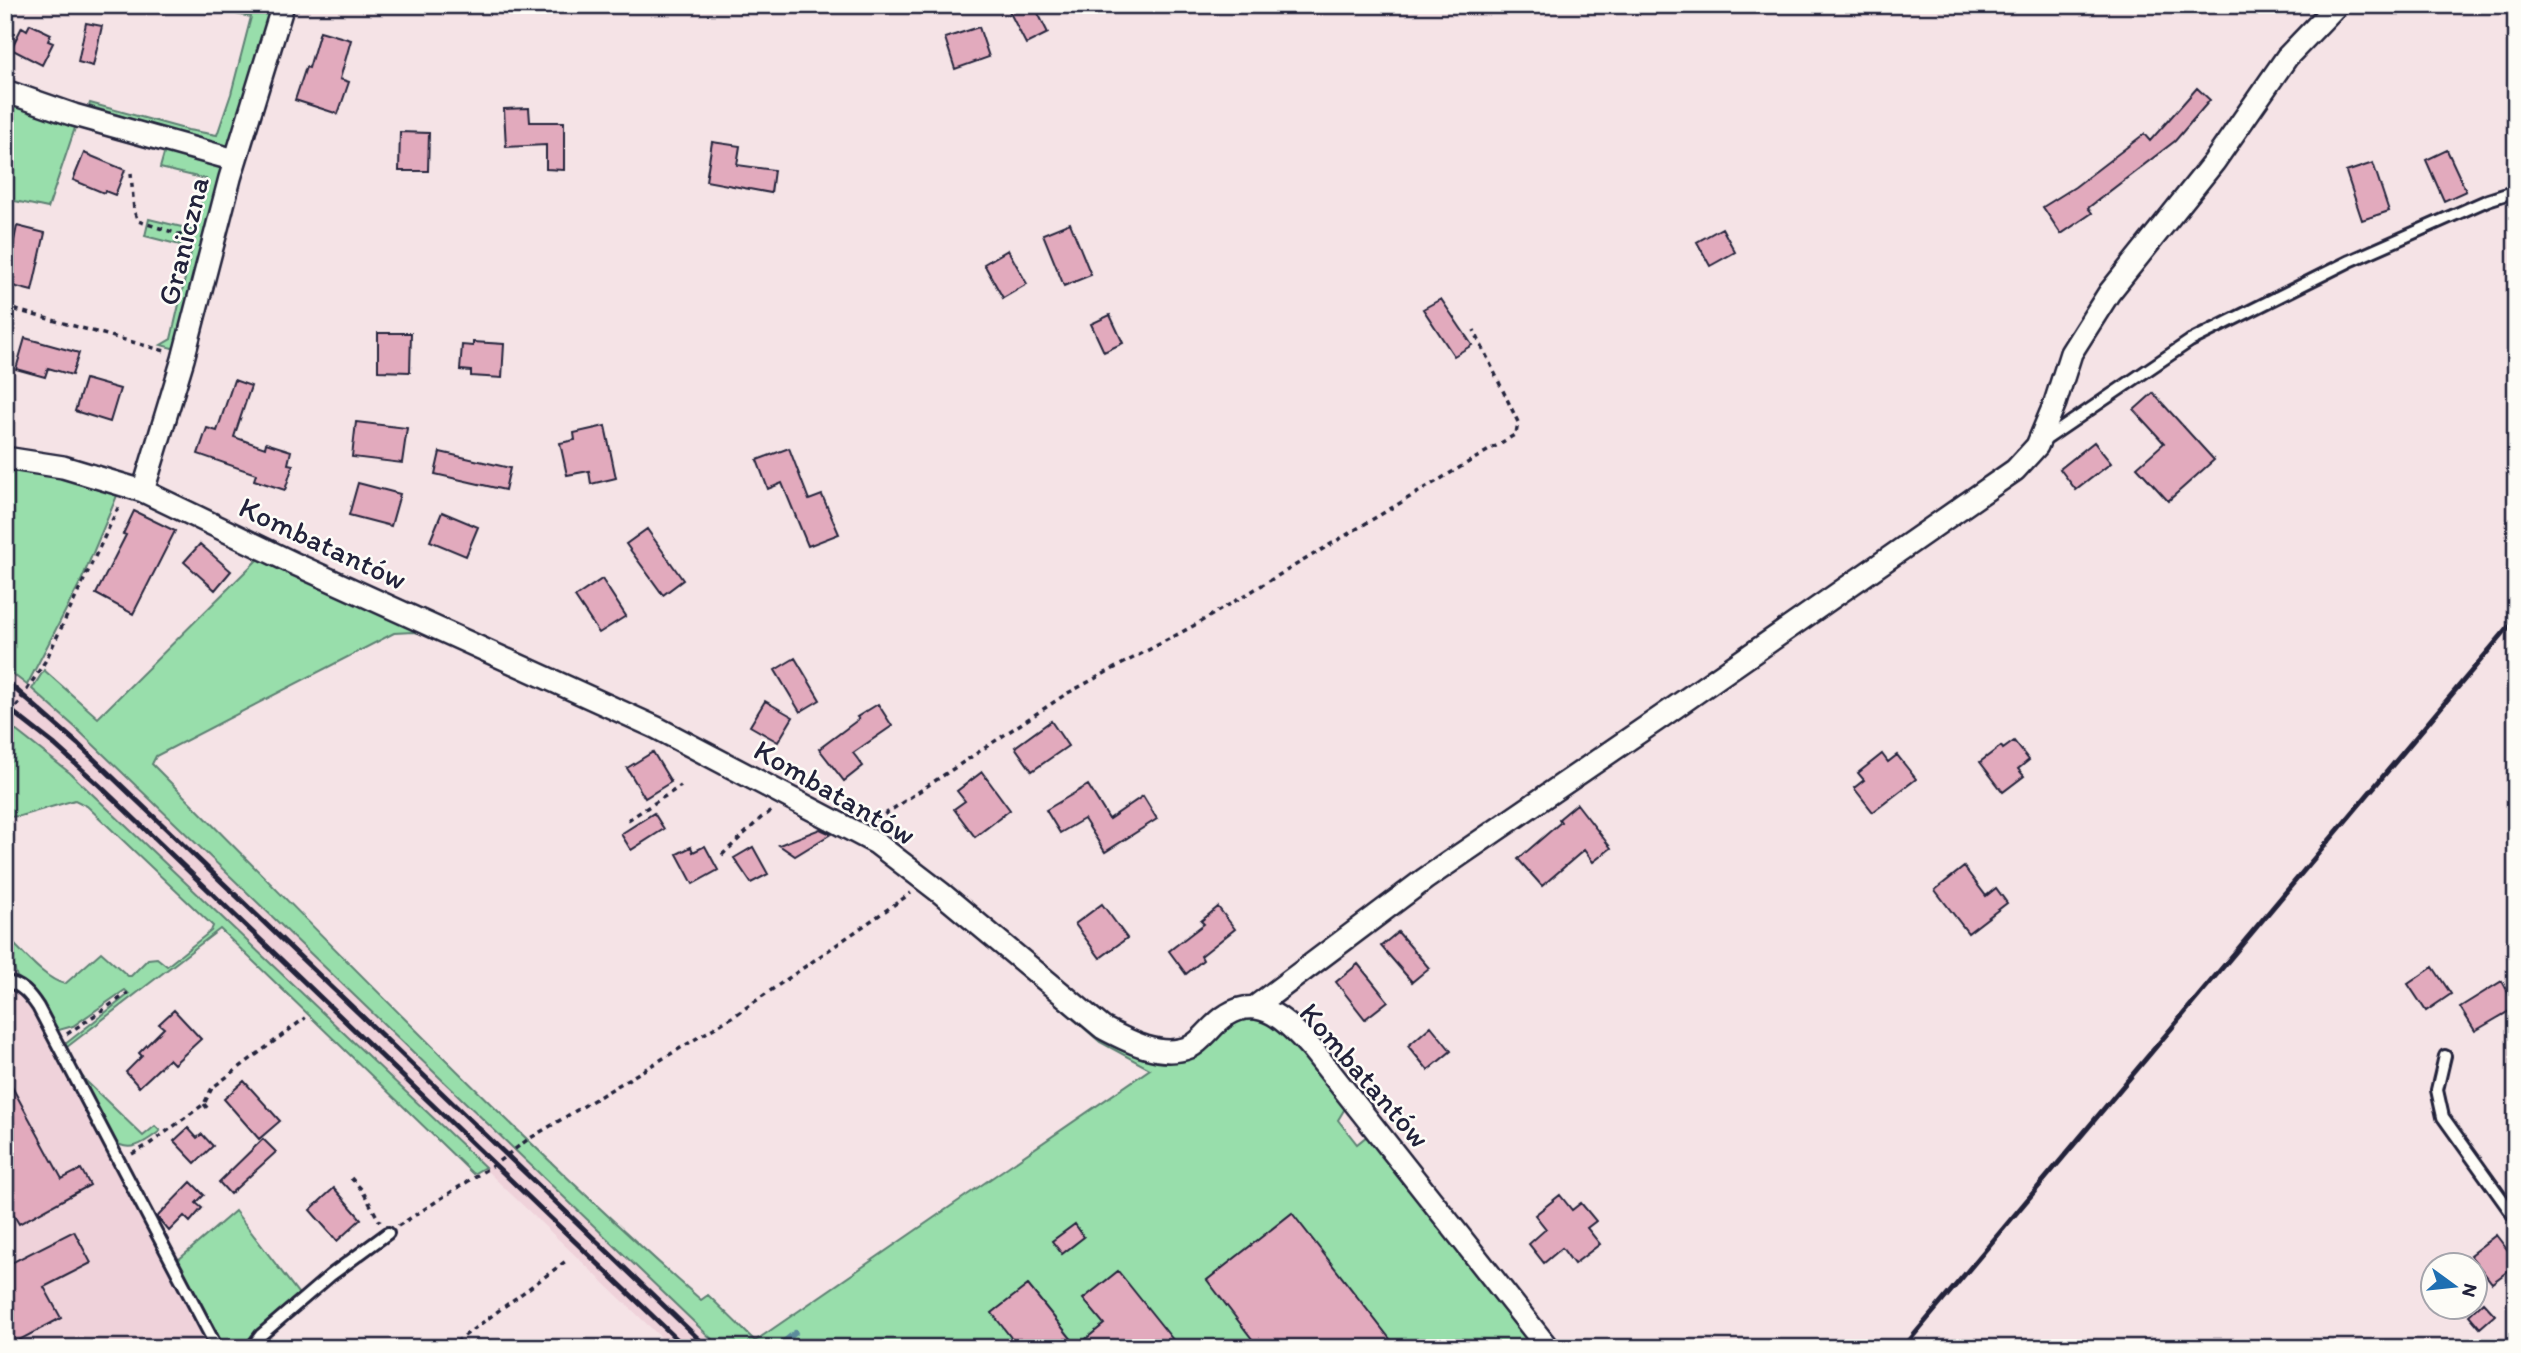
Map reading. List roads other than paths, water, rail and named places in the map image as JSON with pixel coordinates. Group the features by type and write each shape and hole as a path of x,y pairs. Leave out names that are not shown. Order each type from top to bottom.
{"street":[{"name":"Graniczna","path":"135,489 184,356 235,160 283,5"},
{"path":"1255,1007 1425,879 2015,470 2037,446 2071,353 2109,293 2214,162 2287,57 2337,5"},
{"path":"5,91 74,115 235,160"},
{"name":"Kombatantów","path":"5,458 63,467 135,489 657,728 876,843 1103,1028 1132,1044 1163,1051 1190,1046 1228,1014 1255,1007 1283,1019 1312,1049 1548,1348"}],"lane":[{"path":"2037,446 2190,341 2350,261 2488,200 2516,191"},
{"path":"5,982 12,982 27,992 38,1007 217,1348"},
{"path":"2445,1056 2437,1090 2443,1117 2516,1219"},
{"path":"251,1348 261,1335 385,1229"}],"waterway":[{"path":"776,1348 795,1333"}],"railway":[{"path":"1903,1348 2516,618"},
{"path":"5,680 78,744 708,1348"},
{"path":"5,706 55,745 99,785 686,1348"}]}
